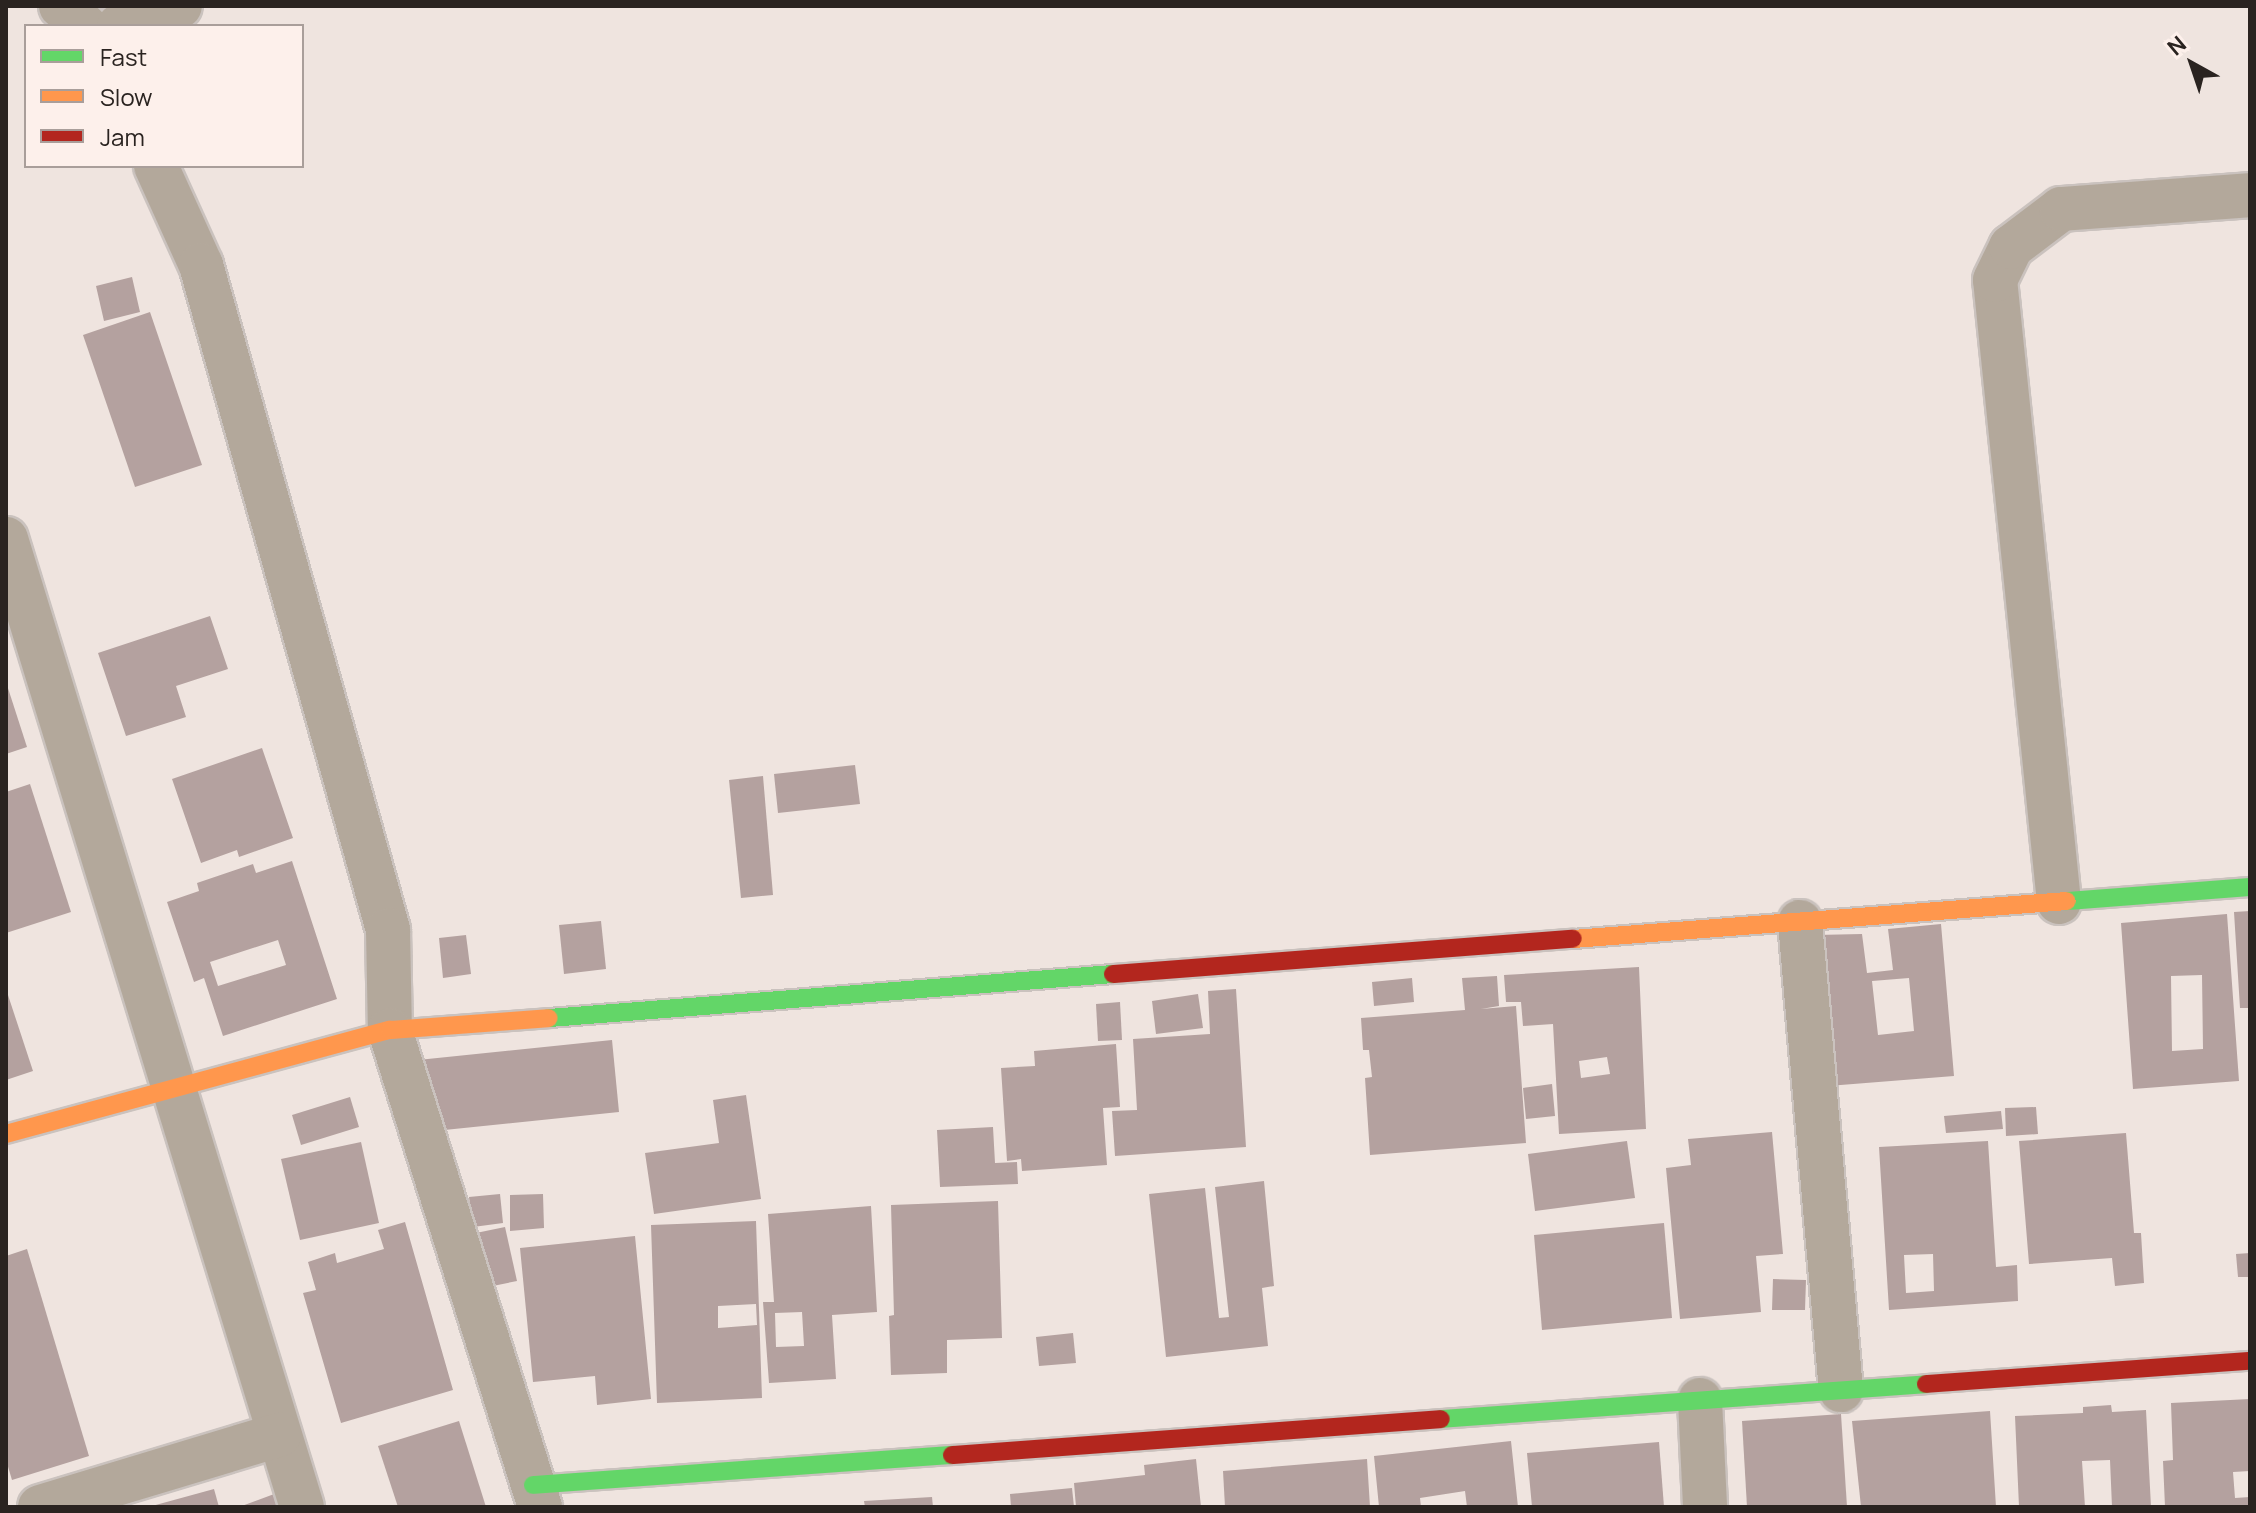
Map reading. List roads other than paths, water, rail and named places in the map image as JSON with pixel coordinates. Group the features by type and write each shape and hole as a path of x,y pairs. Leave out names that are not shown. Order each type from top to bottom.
{"street":[{"path":"61,6 83,24"},
{"path":"125,24 180,6"},
{"path":"157,168 201,265 388,930 390,1030 537,1496 1700,1400 2250,1361"},
{"path":"2059,902 1995,280 2011,247 2061,209 2250,195"},
{"path":"6,539 302,1507"},
{"path":"6,1134 390,1030 2250,887"},
{"path":"1800,922 1841,1390"},
{"path":"1700,1400 1705,1507"},
{"path":"40,1507 279,1435"}]}
